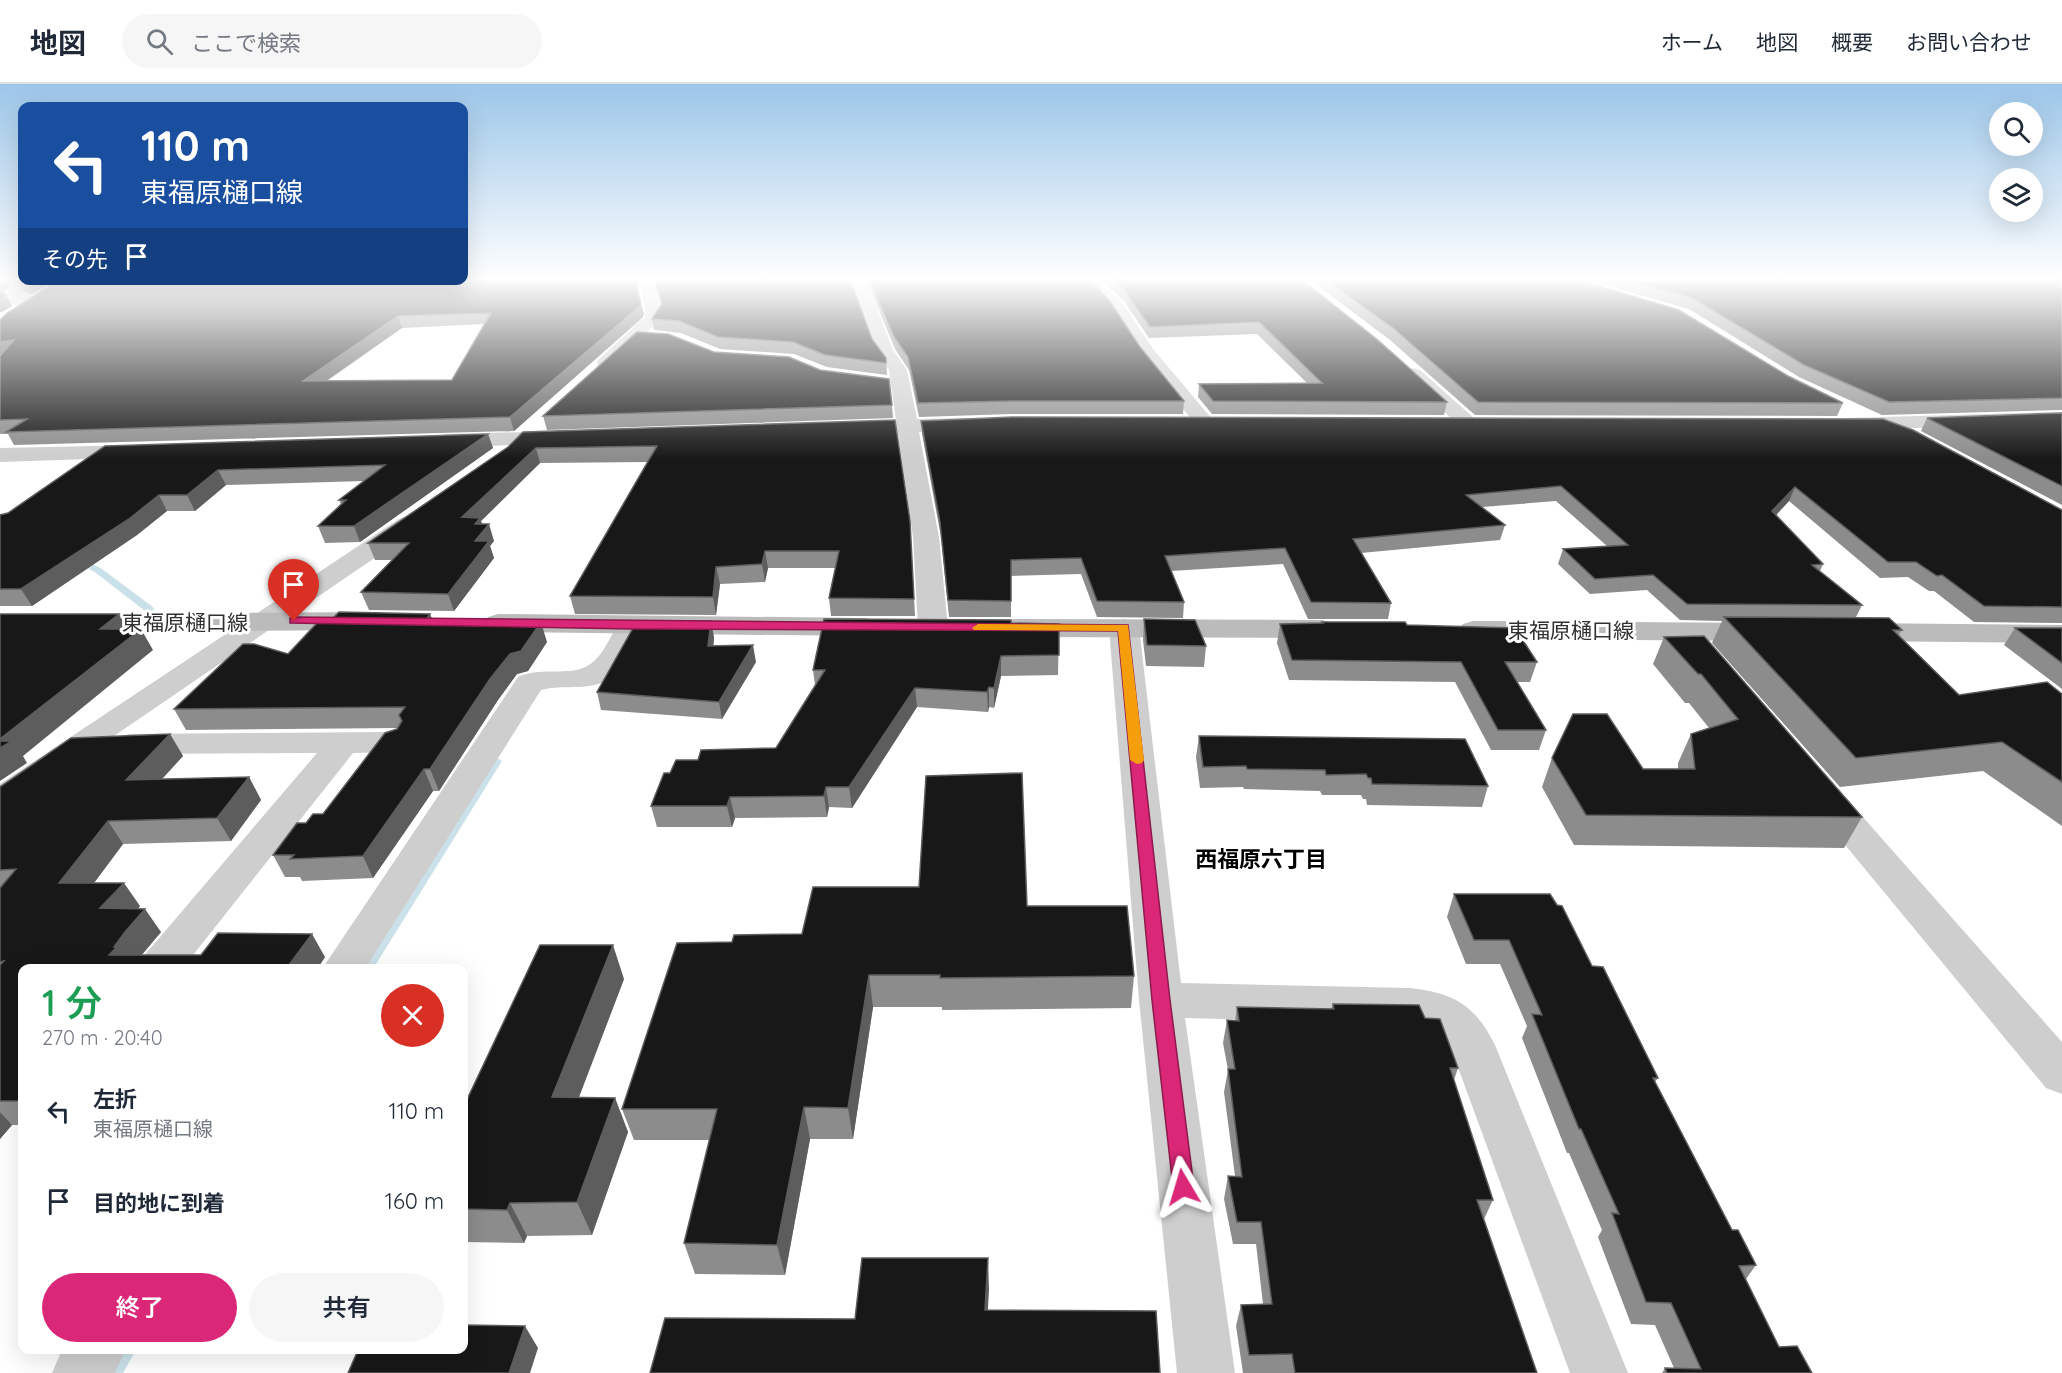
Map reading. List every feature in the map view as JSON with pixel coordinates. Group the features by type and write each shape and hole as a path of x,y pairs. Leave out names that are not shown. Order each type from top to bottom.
{"main road":[{"name":"東福原樋口線","path":"0,623 258,623 312,620 406,622"},
{"path":"466,623 924,627"},
{"path":"993,628 1351,629"},
{"name":"東福原樋口線","path":"1446,630 1791,632"},
{"path":"1827,632 2062,634"}],"street":[{"path":"593,375 633,339"},
{"path":"880,339 884,350 898,370 926,537 924,627"},
{"path":"1137,339 1147,354 1215,423 1174,423"},
{"path":"1400,362 1468,423"},
{"path":"882,383 901,386"},
{"path":"1842,408 1925,442"},
{"path":"493,461 549,414"},
{"path":"1824,424 2062,418"},
{"path":"833,428 989,423"},
{"path":"1436,423 1490,423"},
{"path":"427,441 580,437"},
{"path":"0,454 158,451"},
{"path":"0,801 80,744 429,508"},
{"path":"346,964 529,684 540,680 589,678 603,672 631,626"},
{"path":"1124,628 1161,1000 1206,1373"},
{"path":"1683,632 1714,668"},
{"path":"162,964 344,742"},
{"path":"80,744 392,742"},
{"path":"1799,767 2062,1074"},
{"path":"1161,1000 1410,1006 1437,1008 1449,1016 1463,1030 1472,1045 1599,1373"},
{"path":"81,1373 93,1354"}],"building":[{"path":"0,339 364,339 303,381 452,380 476,339 601,339 510,417 6,432 27,419 0,420 0,356 14,340 0,342"},
{"path":"629,339 681,339 714,352 789,357 820,370 889,379 892,405 543,416"},
{"path":"750,339 872,339 886,358 886,363 825,355 793,342"},
{"path":"896,339 1135,339 1184,401 918,403 908,357"},
{"path":"1277,339 1377,339 1447,402 1213,401 1199,384 1322,383"},
{"path":"1406,339 1727,339 1788,376 1843,403 1478,402"},
{"path":"1761,339 2062,339 2062,398 1889,402 1804,365"},
{"path":"2062,413 2062,486 1927,418"},
{"path":"1012,417 1883,419 1913,430 2062,510 2062,607 1984,606 1942,575 1937,576 1916,562 1888,562 1795,487 1772,511 1823,564 1812,565 1862,605 1687,604 1653,575 1595,579 1563,549 1628,545 1561,486 1466,495 1505,525 1353,539 1391,603 1311,602 1285,548 1165,556 1184,602 1097,601 1081,558 1011,560 1011,601 948,600 940,522 921,421"},
{"path":"895,420 910,521 914,599 829,598 839,551 765,551 762,564 716,567 713,597 570,596 657,446 536,448 462,517 480,518 475,524 489,524 475,541 489,541 448,594 361,592 409,543 368,543 508,447 523,432"},
{"path":"488,434 354,526 318,526 346,500 339,500 385,465 218,470 187,495 159,495 129,519 21,589 0,589 0,515 8,513 105,446"},
{"path":"339,612 430,614 425,621 541,622 521,651 510,654 490,679 430,769 424,769 363,856 290,859 294,855 273,855 297,823 306,823 313,814 323,814 385,733 397,729 402,721 399,715 405,707 174,709 243,644 254,644 288,654 317,623 328,623"},
{"path":"0,614 119,614 100,629 141,629 0,739"},
{"path":"1724,617 1889,618 1902,630 1893,630 1959,695 2047,682 2062,694 2062,782 2002,742 1856,758"},
{"path":"824,619 1011,620 1011,623 1059,624 1059,655 1001,656 994,688 989,687 987,692 915,688 849,787 826,787 824,796 730,797 727,806 651,806 664,773 670,773 676,760 698,760 701,750 776,748 825,670 813,670"},
{"path":"1144,619 1195,620 1206,646 1147,645"},
{"path":"637,621 711,621 708,646 753,645 719,702 597,692"},
{"path":"1405,622 1407,625 1515,628 1537,662 1505,662 1546,730 1498,730 1461,662 1292,660 1280,624"},
{"path":"2015,628 2062,628 2062,663"},
{"path":"1704,636 1862,817 1586,815 1552,758 1573,714 1607,714 1643,769 1695,769 1691,734 1738,719 1701,674 1698,674 1664,637"},
{"path":"170,734 126,780 249,777 217,818 108,821 59,883 124,883 100,908 145,909 109,955 201,955 218,933 312,934 290,964 18,964 18,1101 0,1101 0,965 4,961 0,962 0,888 16,869 0,870 0,787 71,738"},
{"path":"1199,736 1465,739 1488,786 1372,784 1371,778 1368,778 1366,774 1326,775 1325,770 1247,769 1246,766 1203,767"},
{"path":"0,741 12,741 0,748"},
{"path":"1022,773 1027,906 1127,906 1134,976 940,978 940,975 869,975 848,1108 804,1107 777,1245 684,1243 717,1109 622,1109 677,943 732,942 734,935 802,934 813,887 919,887 926,776"},
{"path":"1454,894 1550,894 1557,905 1562,906 1592,966 1603,967 1658,1078 1653,1078 1732,1230 1738,1230 1756,1265 1739,1266 1779,1347 1797,1346 1812,1373 1667,1373 1665,1368 1701,1369 1671,1303 1646,1302 1612,1213 1619,1214 1581,1129 1579,1129 1532,1014 1542,1015 1509,940 1474,940"},
{"path":"540,945 613,945 552,1097 615,1098 577,1202 510,1203 507,1210 468,1209 468,1098"},
{"path":"1333,1004 1419,1005 1425,1018 1440,1019 1458,1068 1450,1068 1493,1200 1477,1200 1537,1373 1295,1373 1292,1354 1249,1355 1241,1305 1272,1304 1261,1222 1237,1222 1228,1176 1242,1177 1228,1069 1235,1069 1227,1020 1239,1021 1237,1007 1334,1009"},
{"path":"862,1258 988,1258 985,1310 1156,1311 1160,1373 650,1373 665,1318 855,1319"},
{"path":"468,1325 525,1326 509,1373 348,1373 356,1354 468,1354"}],"waterway":[{"path":"79,559 99,571 149,609"},
{"path":"368,964 496,761"},
{"path":"111,1373 123,1354"}],"slow traffic":[{"path":"978,628 1124,628 1137,760"}],"district":[{"name":"西福原六丁目","path":"1261,859"}],"route":[{"path":"294,621 631,626 1124,628 1161,1000 1183,1187"}]}
